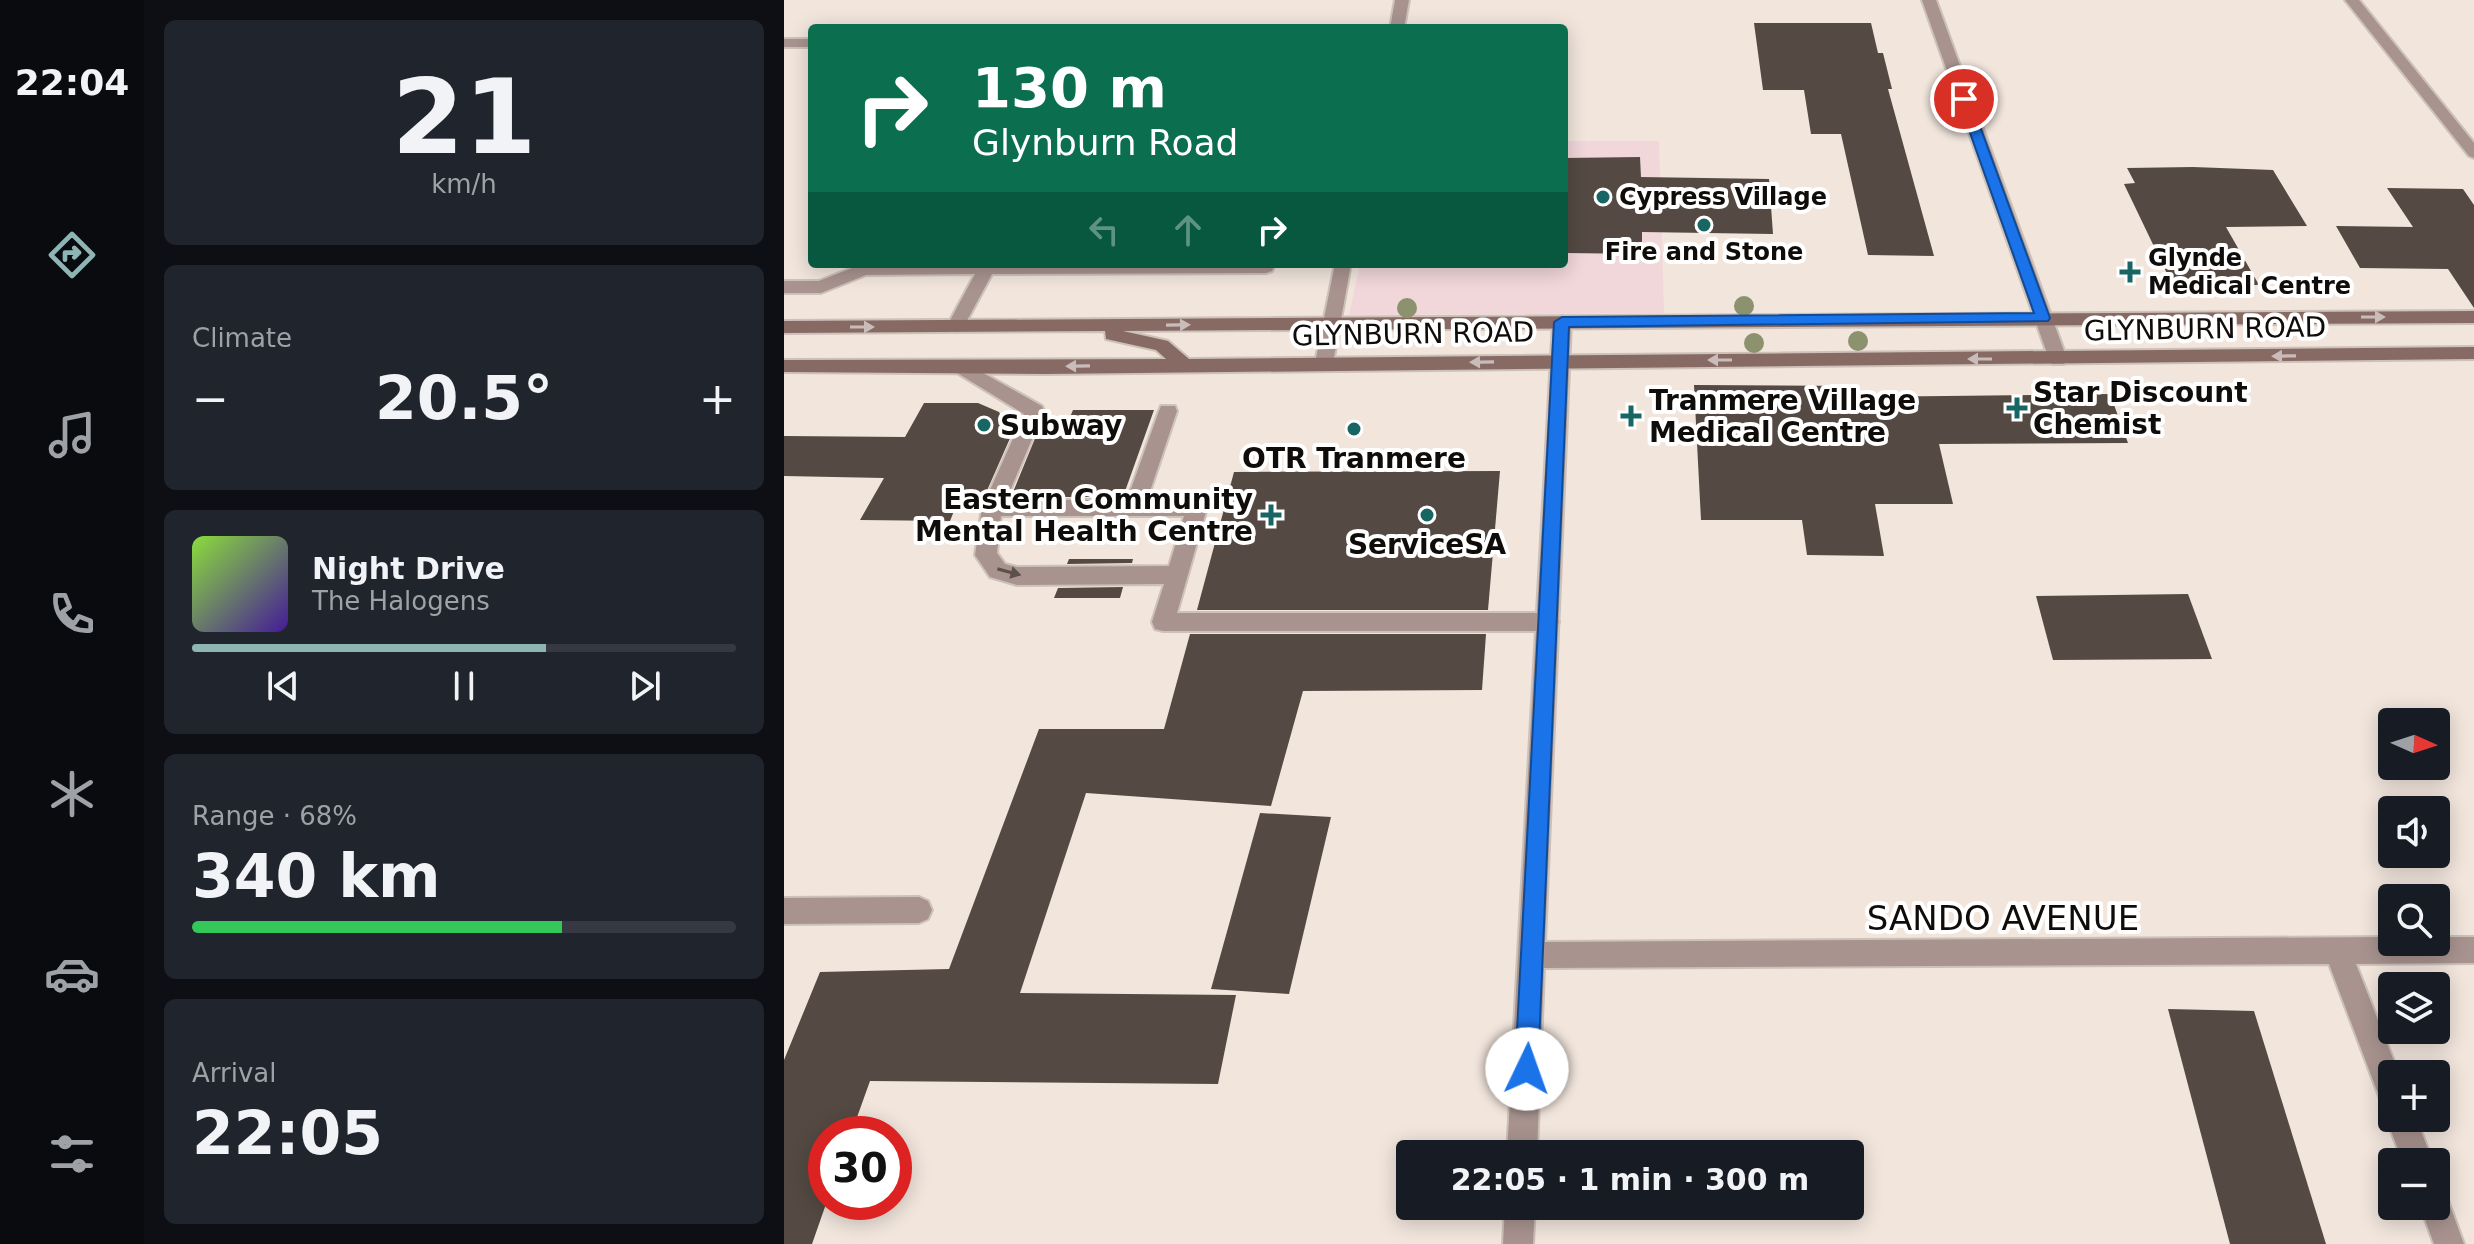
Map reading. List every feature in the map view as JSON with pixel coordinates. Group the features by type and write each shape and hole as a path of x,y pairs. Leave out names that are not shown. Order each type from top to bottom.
{"main road":[{"name":"GLYNBURN ROAD","path":"784,327 2474,317"},
{"path":"1064,326 1162,345 1184,365"},
{"name":"GLYNBURN ROAD","path":"784,366 2473,355"}],"street":[{"path":"1398,24 1402,0"},
{"path":"1929,0 2058,359"},
{"path":"2352,0 2474,153"},
{"path":"784,43 808,43"},
{"path":"784,287 821,287 864,269 987,268 956,326"},
{"path":"1324,363 1342,268"},
{"path":"1523,1140 1562,322"},
{"path":"960,366 1035,411 992,508 986,555 998,571 1017,576 1177,575"},
{"path":"1134,508 1168,411"},
{"path":"992,508 1197,508 1163,622 1548,622"},
{"path":"784,911 919,910"},
{"name":"SANDO AVENUE","path":"1532,955 2474,950"},
{"path":"2338,952 2379,1060"},
{"path":"1518,1244 1519,1220"},
{"path":"2440,1220 2449,1244"}],"shaded area":[{"path":"1568,141 1659,141 1664,313 1349,315 1359,268 1568,268"}],"building":[{"path":"1754,23 1871,23 1878,53 1883,53 1892,89 1888,89 1934,256 1868,255 1841,134 1811,134 1804,90 1763,90"},
{"path":"1640,157 1641,177 1769,179 1773,234 1642,232 1642,254 1568,253 1568,158"},
{"path":"2127,168 2273,170 2307,226 2226,227 2259,285 2173,286 2124,184 2135,183"},
{"path":"2387,188 2463,189 2474,205 2474,308 2448,269 2360,268 2336,226 2413,227"},
{"path":"1694,385 1855,386 1857,397 2110,394 2128,443 1939,444 1953,504 1875,504 1884,556 1807,555 1802,520 1701,520"},
{"path":"924,403 978,403 999,412 1011,436 978,511 954,511 950,521 860,520 884,478 784,476 784,436 905,437"},
{"path":"1073,410 1154,410 1123,497 1011,497 1036,436 1062,436"},
{"path":"1500,471 1488,610 1197,610 1234,472"},
{"path":"1069,559 1133,559 1132,563 1067,564"},
{"path":"1123,587 1120,598 1054,598 1058,588"},
{"path":"2188,594 2212,659 2053,660 2036,596"},
{"path":"1190,634 1486,634 1482,690 1303,691 1271,806 1086,793 1020,993 1236,995 1218,1084 870,1081 857,1116 808,1116 808,1220 820,1220 812,1244 784,1244 784,1060 820,972 949,969 1039,729 1164,729"},
{"path":"1260,813 1331,817 1289,994 1211,989"},
{"path":"2168,1009 2254,1011 2326,1244 2230,1244"}],"place":[{"name":"Cypress Village","path":"1603,197"},
{"name":"Fire and Stone","path":"1704,225"},
{"name":"Glynde Medical Centre","path":"2130,272"},
{"name":"Star Discount Chemist","path":"2017,408"},
{"name":"Tranmere Village Medical Centre","path":"1631,416"},
{"name":"Subway","path":"984,425"},
{"name":"OTR Tranmere","path":"1354,429"},
{"name":"Eastern Community Mental Health Centre","path":"1271,515"},
{"name":"ServiceSA","path":"1427,515"}],"route":[{"path":"1527,1069 1562,322 2043,318 1964,99"}]}
